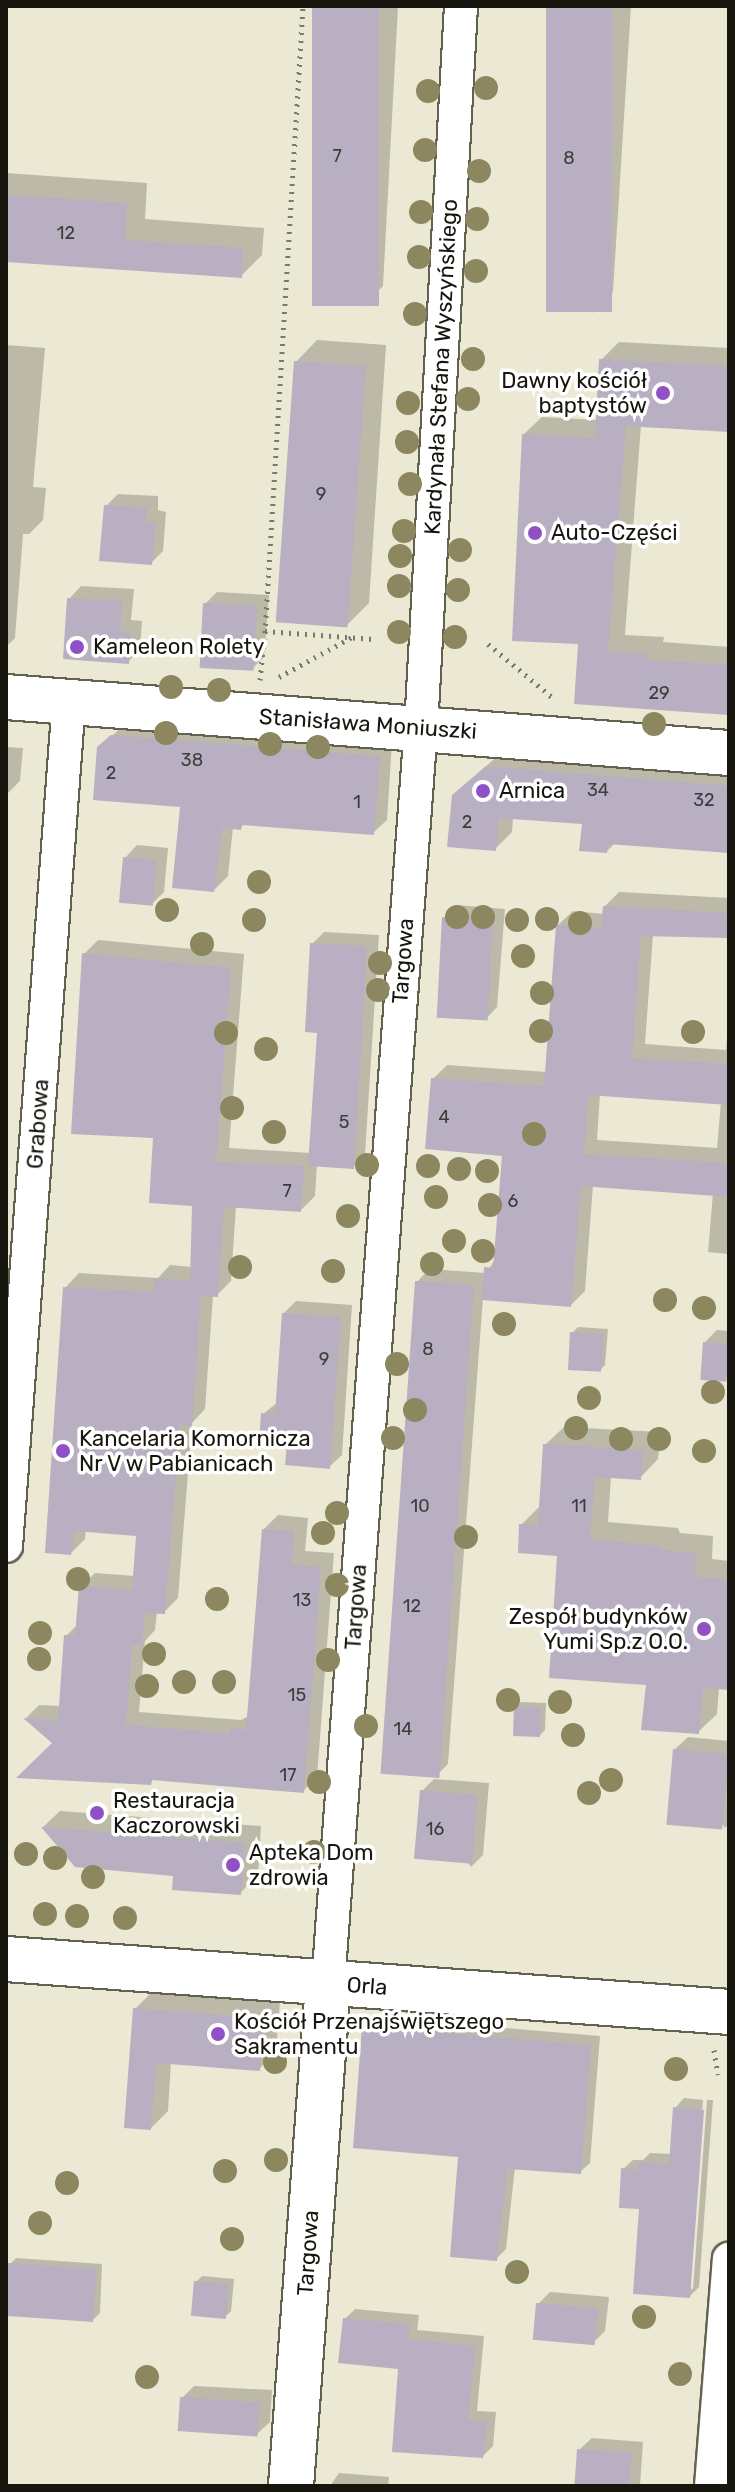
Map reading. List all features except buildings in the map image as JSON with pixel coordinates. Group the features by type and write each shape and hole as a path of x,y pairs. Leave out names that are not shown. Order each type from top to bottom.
{"street":[{"name":"Kardynała Stefana Wyszyńskiego","path":"421,728 461,6"},
{"name":"Stanisława Moniuszki","path":"6,697 729,753"},
{"name":"Grabowa","path":"6,1546 69,701"},
{"name":"Targowa","path":"291,2486 421,728"},
{"name":"Orla","path":"6,1959 328,1984 721,2028"},
{"path":"711,2486 729,2259"}],"path":[{"path":"303,6 260,687 352,637"},
{"path":"265,633 374,639"},
{"path":"488,644 557,702"},
{"path":"718,2075 721,2028"}],"place":[{"name":"Dawny kościół baptystów","path":"663,393"},
{"name":"Auto-Części","path":"535,533"},
{"name":"Kameleon Rolety","path":"77,647"},
{"name":"Arnica","path":"483,791"},
{"name":"Kancelaria Komornicza Nr V w Pabianicach","path":"63,1451"},
{"name":"Zespół budynków Yumi Sp.z O.O.","path":"704,1629"},
{"name":"Restauracja Kaczorowski","path":"97,1813"},
{"name":"Apteka Dom zdrowia","path":"233,1865"},
{"name":"Kościół Przenajświętszego Sakramentu","path":"218,2034"}]}
